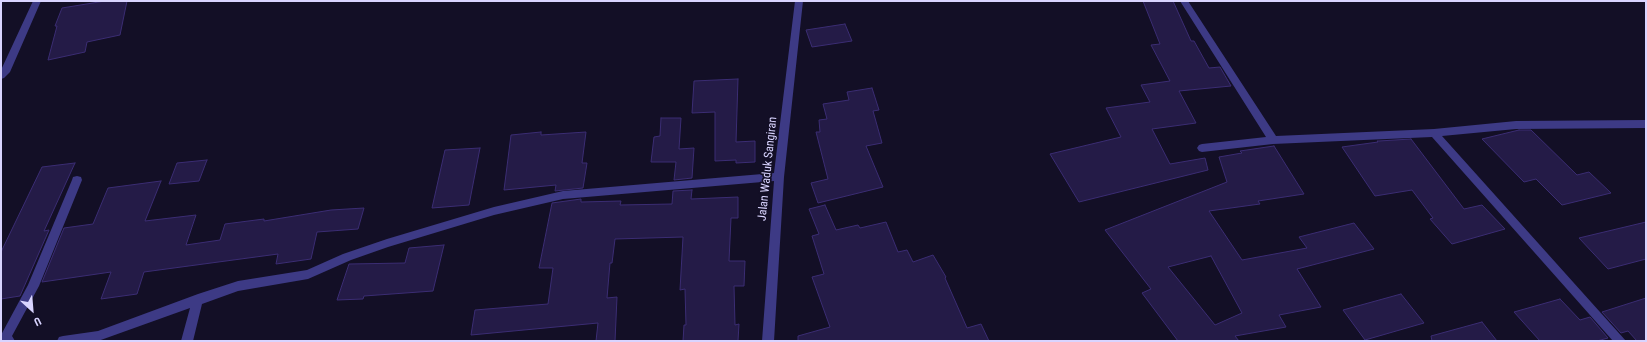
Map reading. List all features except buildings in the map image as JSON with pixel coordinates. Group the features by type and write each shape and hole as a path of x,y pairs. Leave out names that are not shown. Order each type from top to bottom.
{"street":[{"path":"1,76 5,72 37,1"},
{"name":"Jalan Waduk Sangiran","path":"768,341 779,177 799,1"},
{"path":"1184,1 1273,140"},
{"path":"1202,148 1273,140 1434,132 1516,125 1646,124"},
{"path":"1434,132 1620,341"},
{"path":"63,341 98,336 148,319 198,299 238,286 308,274 347,257 387,243 494,211 563,195 779,177"},
{"path":"8,341 6,337 33,286 77,180"},
{"path":"187,341 198,299"}]}
